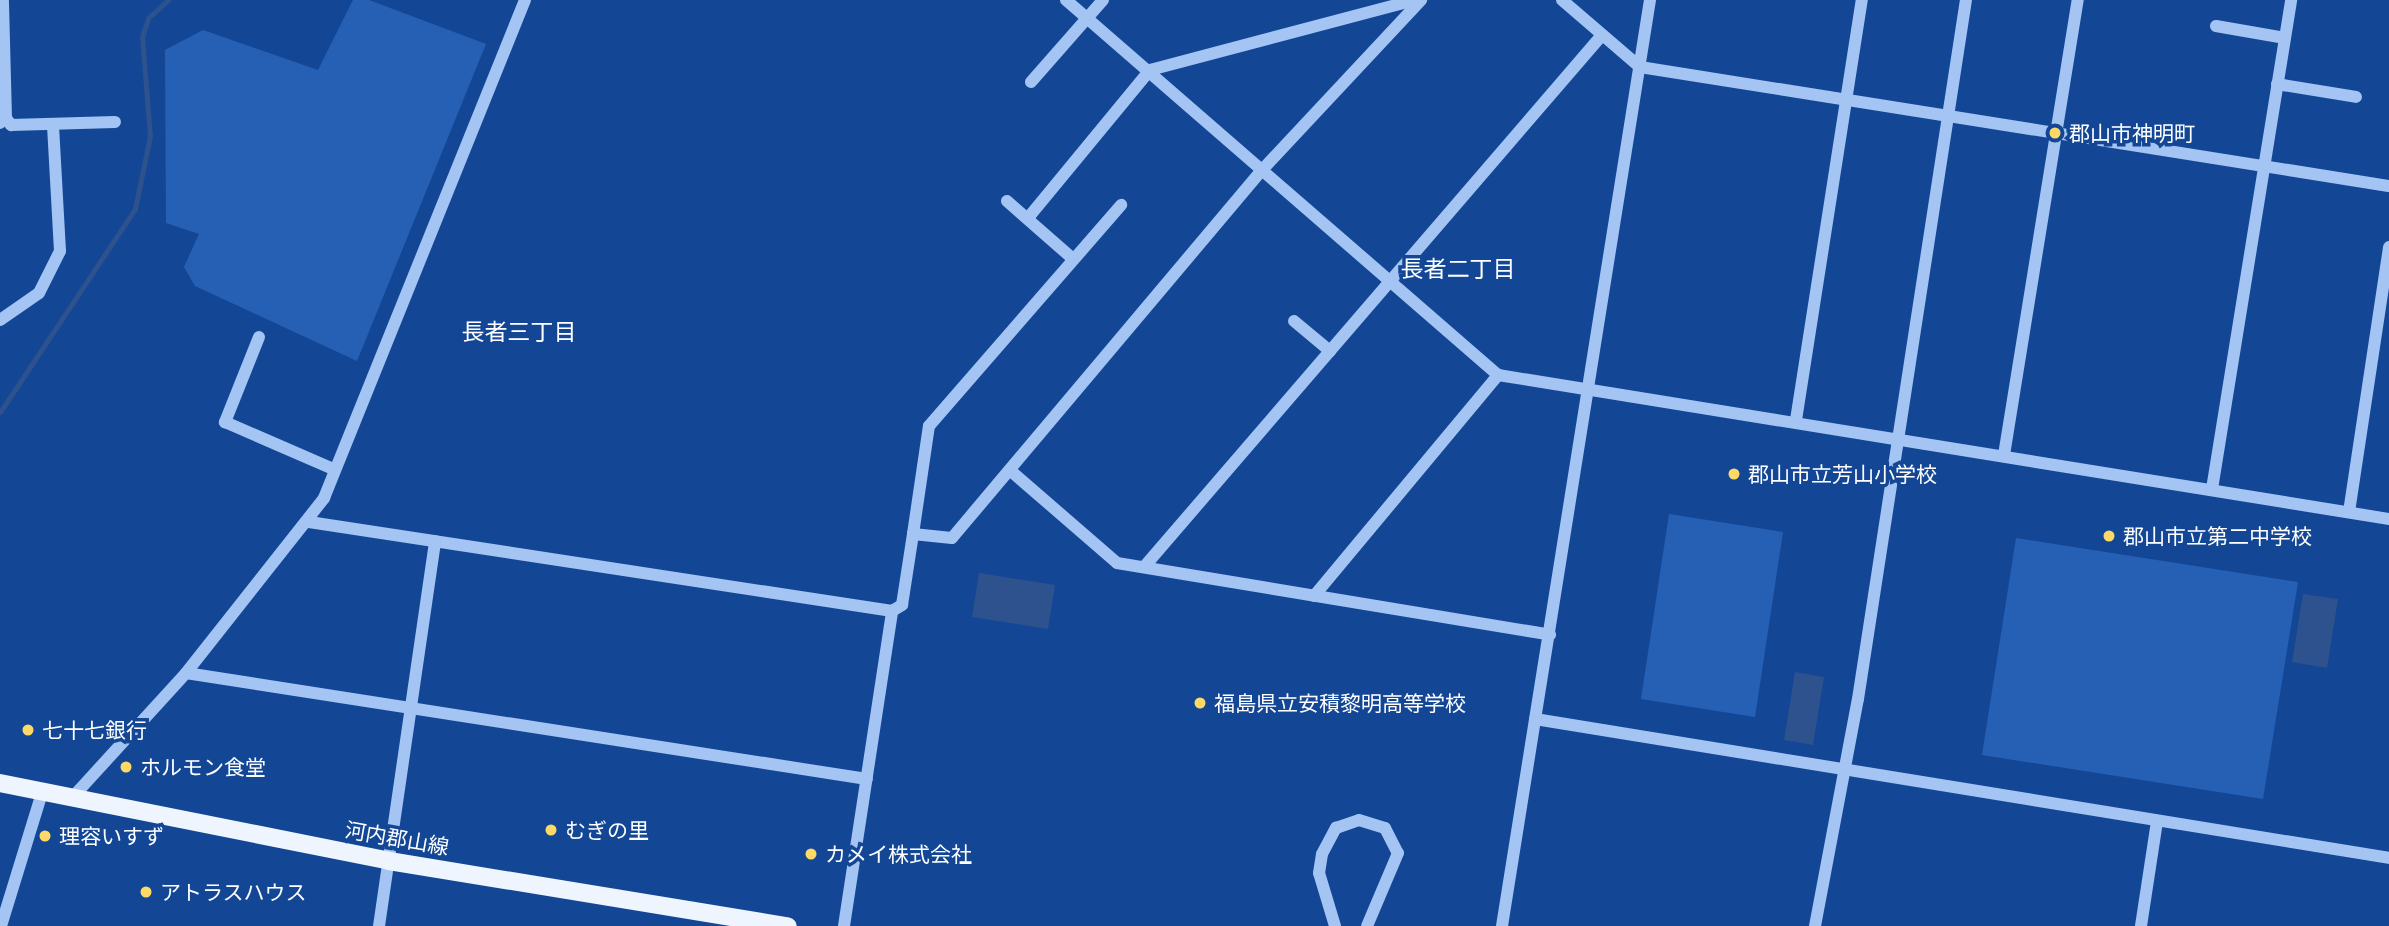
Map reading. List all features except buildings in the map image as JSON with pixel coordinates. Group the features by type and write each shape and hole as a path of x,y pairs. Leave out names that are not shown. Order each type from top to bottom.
{"main road":[{"name":"河内郡山線","path":"0,783 389,861 788,926"}],"street":[{"path":"3,0 3,121 11,125 115,122"},
{"path":"71,799 186,673 309,522 525,0"},
{"path":"1066,0 1498,374 1896,436 2389,519"},
{"path":"1031,82 1103,0"},
{"path":"1028,219 1150,70 1415,0"},
{"path":"913,534 952,538 1012,472 1262,170 1421,0"},
{"path":"1562,0 1640,67 2389,186"},
{"path":"1502,926 1650,0"},
{"path":"1796,421 1863,0"},
{"path":"1815,926 1966,0"},
{"path":"2004,455 2078,0"},
{"path":"2212,489 2291,0"},
{"path":"2216,26 2285,38"},
{"path":"1144,567 1602,35"},
{"path":"2277,84 2356,97"},
{"path":"0,320 39,293 60,251 53,124"},
{"path":"1007,201 1073,259"},
{"path":"309,522 892,611 902,605 929,426 1121,205"},
{"path":"2349,512 2389,247"},
{"path":"1294,321 1329,351"},
{"path":"259,337 225,422 332,469"},
{"path":"1314,596 1498,374"},
{"path":"1012,472 1117,562 1550,635"},
{"path":"379,926 435,541"},
{"path":"844,926 892,611"},
{"path":"186,673 411,711 867,779"},
{"path":"1535,719 2389,858"},
{"path":"1,926 41,793"},
{"path":"1335,926 1319,873 1322,854 1336,828 1359,820 1385,828 1398,853 1367,926"},
{"path":"2141,926 2157,822"}],"shaded area":[{"path":"353,0 369,0 486,44 357,361 195,286 184,267 199,234 166,223 165,50 203,30 318,70"},
{"path":"1669,514 1783,532 1755,717 1641,699"},
{"path":"2016,538 2298,582 2263,799 1982,755"},
{"path":"979,573 1055,585 1048,629 972,617"},
{"path":"2303,594 2338,599 2327,668 2292,662"},
{"path":"1795,672 1824,677 1813,745 1784,740"}],"waterway":[{"path":"0,412 135,209 150,136 142,37 148,18 168,0"}],"place":[{"name":"郡山市神明町","path":"2055,133"},
{"name":"郡山市立芳山小学校","path":"1734,474"},
{"name":"郡山市立第二中学校","path":"2109,536"},
{"name":"福島県立安積黎明高等学校","path":"1200,703"},
{"name":"七十七銀行","path":"28,730"},
{"name":"ホルモン食堂","path":"126,767"},
{"name":"むぎの里","path":"551,830"},
{"name":"理容いすず","path":"45,836"},
{"name":"カメイ株式会社","path":"811,854"},
{"name":"アトラスハウス","path":"146,892"}],"district":[{"name":"長者二丁目","path":"1458,268"},
{"name":"長者三丁目","path":"519,331"}]}
